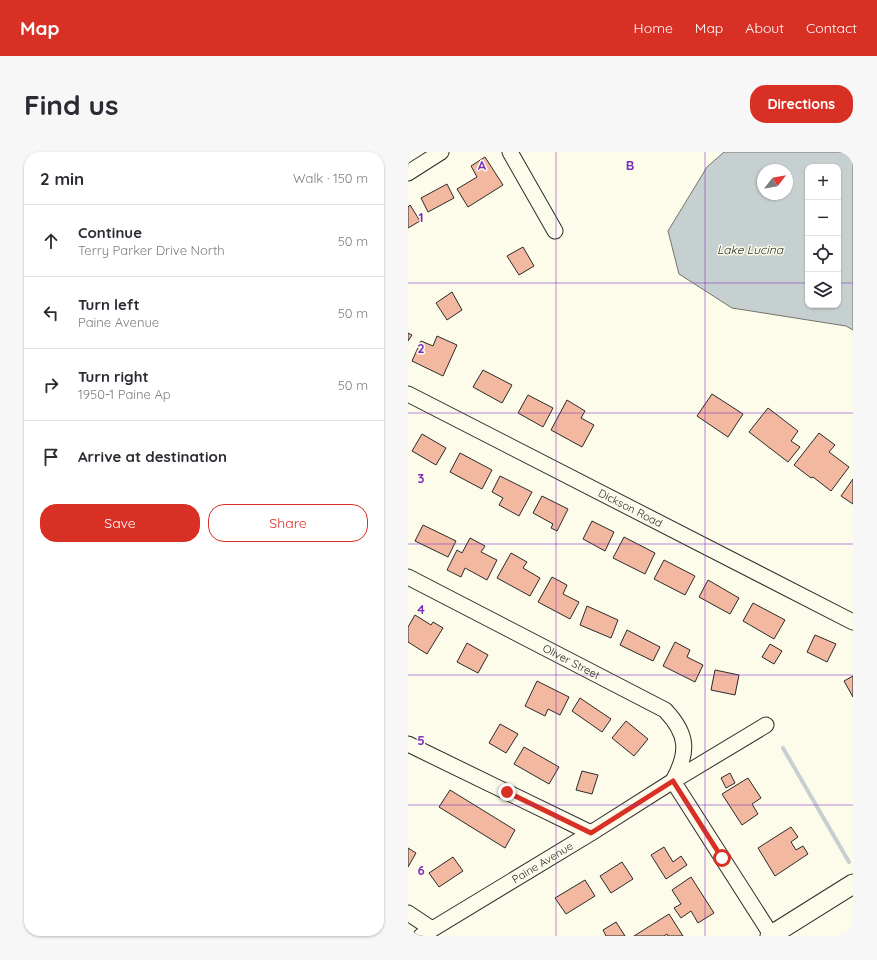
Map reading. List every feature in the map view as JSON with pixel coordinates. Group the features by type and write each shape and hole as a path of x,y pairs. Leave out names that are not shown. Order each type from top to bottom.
{"main road":[{"path":"771,936 853,884"}],"street":[{"path":"408,173 441,152"},
{"path":"510,152 555,231"},
{"name":"Dickson Road","path":"408,394 853,622"},
{"name":"Oliver Street","path":"408,577 665,710 675,720 684,746 682,762 673,781"},
{"name":"Paine Avenue","path":"426,932 591,833 766,725"},
{"path":"408,744 591,833"},
{"path":"673,781 771,936"},
{"path":"408,914 426,932"}],"water":[{"name":"Lake Lucina","path":"724,152 853,152 853,330 846,326 732,308 679,274 668,231 707,167"}],"building":[{"path":"485,157 503,185 468,207 457,189 477,177 471,166"},
{"path":"447,184 454,198 428,212 421,198"},
{"path":"410,205 420,221 408,228 408,207"},
{"path":"523,247 534,266 519,275 507,256"},
{"path":"452,292 462,310 447,320 436,303"},
{"path":"408,333 412,335 408,341"},
{"path":"437,336 457,345 443,376 412,361 421,341 433,346"},
{"path":"483,370 512,385 502,403 473,387"},
{"path":"712,394 743,414 728,437 697,416"},
{"path":"528,395 553,408 543,427 518,413"},
{"path":"567,400 585,411 581,418 594,425 582,447 551,430"},
{"path":"768,408 798,431 791,441 800,447 788,462 749,432"},
{"path":"819,433 835,445 829,452 849,467 831,491 794,465"},
{"path":"422,434 446,448 436,465 412,451"},
{"path":"460,453 492,470 482,489 450,472"},
{"path":"500,476 532,492 519,516 499,505 503,498 492,492"},
{"path":"853,479 853,504 841,496"},
{"path":"542,496 568,509 557,531 551,528 553,524 533,513"},
{"path":"592,521 614,532 605,551 583,539"},
{"path":"423,525 456,541 448,557 415,541"},
{"path":"624,537 655,553 645,574 613,558"},
{"path":"470,538 485,546 481,552 497,560 487,580 465,568 461,577 447,570 457,550 462,553"},
{"path":"511,553 527,562 523,568 540,578 530,596 497,578"},
{"path":"664,560 695,576 685,595 654,579"},
{"path":"552,577 567,585 563,594 579,602 570,619 538,602"},
{"path":"708,580 739,598 730,614 699,597"},
{"path":"753,603 785,620 774,639 743,621"},
{"path":"587,606 618,620 611,638 580,625"},
{"path":"415,615 431,625 433,622 443,628 427,654 408,642 408,627"},
{"path":"627,630 660,647 653,661 620,645"},
{"path":"815,635 836,644 827,662 807,652"},
{"path":"675,642 690,650 687,657 703,665 695,682 663,666"},
{"path":"467,643 488,655 478,673 457,662"},
{"path":"770,644 782,651 774,664 762,657"},
{"path":"715,670 739,675 735,695 711,690"},
{"path":"853,676 853,697 844,681"},
{"path":"537,681 569,697 560,715 548,709 545,716 525,706"},
{"path":"580,698 611,719 602,732 572,711"},
{"path":"626,721 648,739 634,756 612,738"},
{"path":"500,724 518,734 506,753 489,743"},
{"path":"524,747 559,767 549,784 514,764"},
{"path":"582,771 598,775 592,794 576,790"},
{"path":"730,773 735,783 726,788 721,778"},
{"path":"748,778 761,798 752,804 758,814 742,825 722,794"},
{"path":"450,790 515,830 505,848 439,807"},
{"path":"791,827 798,837 791,842 796,850 803,846 808,854 775,876 758,848"},
{"path":"664,847 673,862 681,856 687,865 666,879 651,855"},
{"path":"408,848 416,853 408,867"},
{"path":"453,857 463,871 439,887 429,873"},
{"path":"622,862 633,879 611,893 600,876"},
{"path":"691,877 714,913 698,923 691,911 681,918 674,908 681,904 672,890"},
{"path":"585,880 595,896 566,914 555,898"},
{"path":"669,914 683,936 668,936 667,934 664,936 634,936"},
{"path":"616,922 625,936 606,936 603,930"}],"waterway":[{"path":"783,748 849,862"}],"route":[{"path":"507,792 591,833 673,781 722,858"}]}
